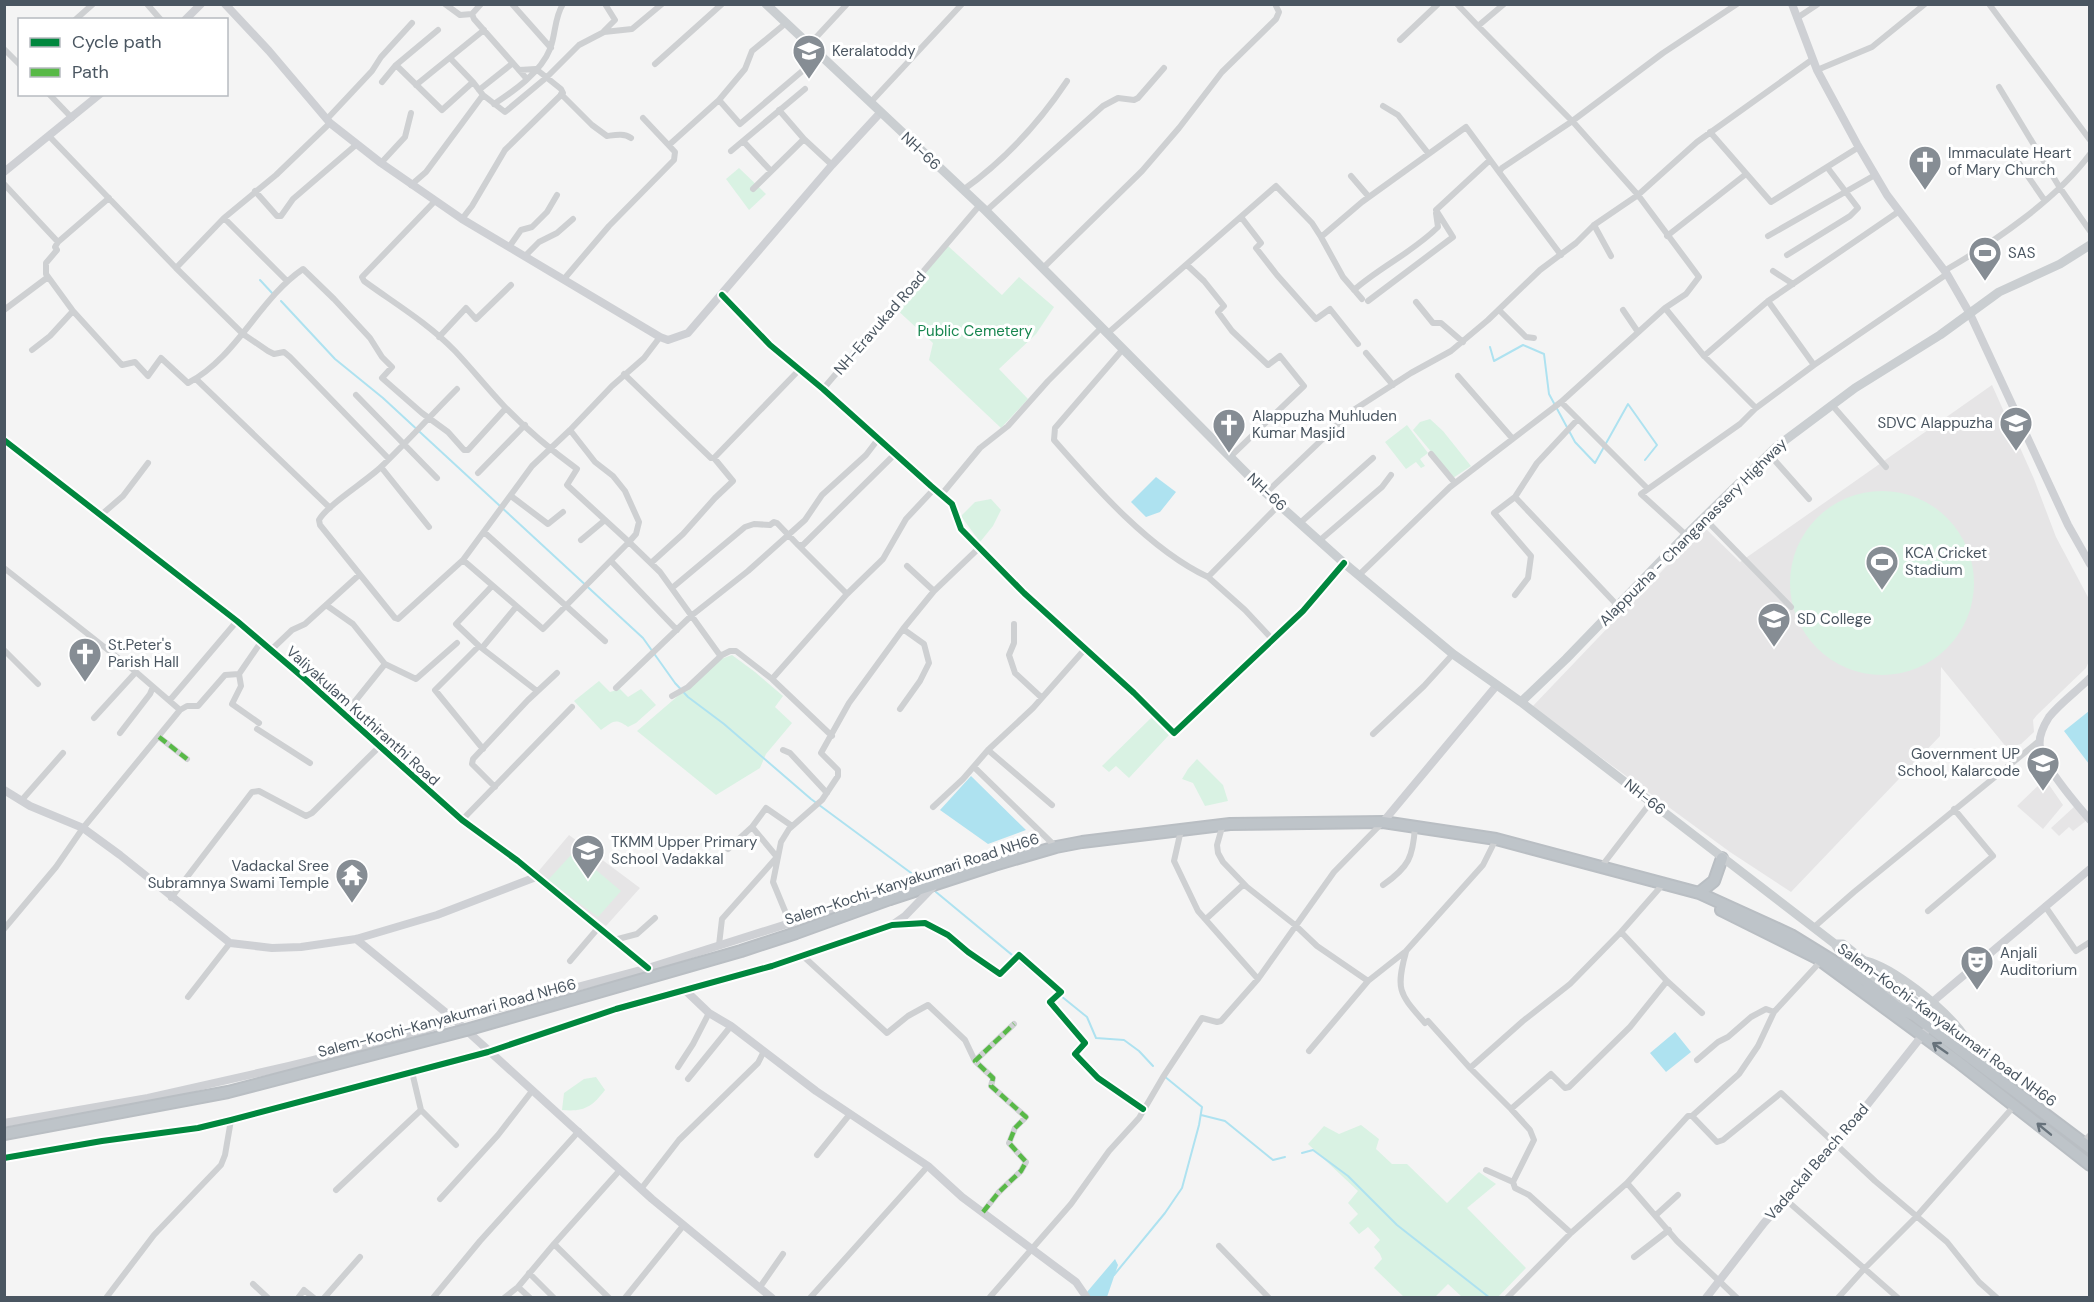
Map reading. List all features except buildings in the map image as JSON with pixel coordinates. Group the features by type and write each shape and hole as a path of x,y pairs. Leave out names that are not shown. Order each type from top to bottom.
{"highway":[{"name":"Salem-Kochi-Kanyakumari Road NH66","path":"4,1134 228,1092 455,1033 741,951 890,899 1056,847 1223,824 1383,822 1496,839 1699,892 1791,935 1825,955 1926,1031 1985,1068 2087,1142"},
{"path":"1699,892 1714,881 1722,858"},
{"path":"1665,883 1821,961 1926,1031 2090,1165"}],"main road":[{"name":"NH-66","path":"767,5 982,208 1266,493 1319,541 1453,654 1521,702 1835,945"},
{"name":"Alappuzha - Changanassery Highway","path":"1521,702 1769,454 1832,405 1970,314 1999,292 2060,264 2090,245"},
{"path":"1922,1012 1915,1012 1839,952 1835,945 1843,944 1921,1006 1922,1012 1927,1017 1926,1031"},
{"path":"1866,961 1888,969 1931,1003 1959,1029 1985,1068"}],"street":[{"path":"77,18 93,4"},
{"path":"147,4 159,18"},
{"path":"187,18 201,4"},
{"path":"225,4 329,121 381,163 462,219 668,340 688,333 880,112"},
{"path":"445,4 460,15 472,14 481,4"},
{"path":"512,4 550,48"},
{"path":"494,104 537,69 550,48 556,21 563,4"},
{"path":"450,58 481,93 505,112 547,77 579,45 604,32 615,20 605,4"},
{"path":"604,32 632,29 662,4"},
{"path":"656,64 722,4"},
{"path":"809,45 847,4"},
{"path":"870,103 962,4"},
{"path":"1043,268 1142,171 1222,72 1276,19 1279,12 1275,4"},
{"path":"1400,40 1438,4"},
{"path":"1359,575 1455,483 1561,402 1665,308 1686,294 1700,277 1638,195 1457,4"},
{"path":"1478,26 1504,4"},
{"path":"1499,172 1571,122 1663,53 1737,4"},
{"path":"1792,4 1817,70 1875,175 1898,212 1945,272 1970,314 2072,533 2090,564"},
{"path":"1797,18 1818,4"},
{"path":"1817,70 1872,47 1925,4"},
{"path":"1989,4 2090,140"},
{"path":"472,14 526,78"},
{"path":"176,268 224,218 276,175 329,121 412,23"},
{"path":"669,145 719,100 745,69 752,51 786,23"},
{"path":"382,82 396,65 438,30"},
{"path":"416,85 484,30"},
{"path":"4,49 18,63"},
{"path":"719,100 740,124 820,56"},
{"path":"1266,493 1352,411 1463,342 1540,270 1561,255 1594,225 1638,195 1710,132 1813,59"},
{"path":"411,185 426,172 481,93 513,63"},
{"path":"396,65 442,110 473,82"},
{"name":"NH-Eravukad Road","path":"722,295 770,345 823,389 982,208 1103,106 1118,98 1134,100 1138,98 1164,68"},
{"path":"519,70 537,69 561,88 561,94 592,125 607,136 627,135 631,138"},
{"path":"963,190 996,164 1036,124 1067,81"},
{"path":"1999,87 2060,188 2090,231"},
{"path":"731,151 805,89"},
{"path":"462,219 505,150 561,94"},
{"path":"51,96 72,118"},
{"path":"4,172 98,96"},
{"path":"1383,106 1398,115 1428,153"},
{"path":"779,110 804,139 832,165"},
{"path":"381,163 405,137 411,113"},
{"path":"564,279 609,226 674,160 675,152 643,118"},
{"path":"1321,237 1369,197 1466,127 1561,255"},
{"path":"1710,132 1771,202 1859,147"},
{"path":"49,136 243,334 268,351 274,354 284,352 293,359 389,459"},
{"path":"753,189 804,139"},
{"path":"744,141 771,171"},
{"path":"255,191 277,216 281,216 293,199 357,144"},
{"path":"1686,535 1641,494 1740,424 1756,408 1814,365 2045,201 2060,188 2090,154"},
{"path":"2016,159 2045,201"},
{"path":"1436,210 1490,160"},
{"path":"1787,255 1850,216 1858,207 1827,167"},
{"path":"1667,236 1746,174"},
{"path":"1768,236 1875,175"},
{"path":"1351,176 1369,197"},
{"path":"4,184 58,242"},
{"path":"942,494 980,448 1008,426 1056,372 1187,265 1276,186 1312,223 1343,277 1365,300 1453,237 1436,210"},
{"path":"509,247 521,230 532,227 547,212 557,195"},
{"path":"109,198 58,242 55,254 46,263 46,274 73,311 122,365 135,362 148,376 161,358 188,383 196,379 214,365 243,334 287,281 304,269 363,330 392,367 382,378 448,432 466,451 506,408"},
{"path":"435,201 362,277 364,281 388,299 400,304 454,350 506,408 549,449 577,469 567,485 651,563 722,655"},
{"path":"1354,290 1371,275 1432,233 1438,227 1436,210"},
{"path":"1704,356 1768,302 1898,212"},
{"path":"1241,217 1261,243 1256,248 1276,275 1316,319 1330,309 1358,344"},
{"path":"224,218 287,281"},
{"path":"525,256 539,242 557,233 573,219"},
{"path":"1594,225 1611,256"},
{"path":"1187,265 1204,281 1224,306 1218,312 1232,331 1268,365 1280,356 1304,386 1230,457"},
{"path":"1773,271 1793,284"},
{"path":"4,310 48,277"},
{"path":"439,337 466,308 476,320 511,285"},
{"path":"1416,302 1433,322 1441,323 1463,342"},
{"path":"1768,302 1814,365"},
{"path":"1665,308 1704,356 1756,408"},
{"path":"1499,310 1526,337 1534,338"},
{"path":"1623,310 1638,332"},
{"path":"32,351 51,336 73,311"},
{"path":"458,389 429,416 405,445 320,517 320,525 398,619 463,560 532,466 644,357 660,337"},
{"path":"1123,349 1055,429 1054,440 1139,529 1186,567 1208,577 1245,610 1273,640"},
{"path":"1366,353 1393,385"},
{"path":"714,458 800,369"},
{"path":"624,374 709,457 714,458 733,481 683,534 651,563"},
{"path":"1458,376 1512,438"},
{"path":"196,379 330,508"},
{"path":"823,389 942,494 952,504 961,529 1024,593 1174,733 1303,611 1344,563"},
{"path":"356,395 437,478"},
{"path":"1561,402 1648,489"},
{"path":"1832,405 1886,467"},
{"path":"1515,595 1528,578 1531,556 1494,513 1515,497 1537,463 1578,419"},
{"path":"478,473 525,425"},
{"path":"463,560 543,629 636,534 639,522 625,490 613,476 595,462 570,430"},
{"path":"615,688 691,616 748,571 805,520 822,495 866,455 879,438"},
{"name":"Valiyakulam Kuthiranthi Road","path":"4,440 237,621 462,820 648,968"},
{"path":"798,545 803,545 896,453"},
{"path":"1431,454 1455,483"},
{"path":"1769,454 1809,499"},
{"path":"1300,523 1373,458"},
{"path":"101,515 123,496 148,463"},
{"path":"381,467 429,527"},
{"path":"1319,541 1382,487 1391,475"},
{"path":"772,679 847,594 883,559 906,519 935,489"},
{"path":"511,496 548,524 563,512"},
{"path":"1515,497 1617,605"},
{"path":"1208,577 1279,505"},
{"path":"1704,518 1791,607"},
{"path":"581,540 605,520"},
{"path":"672,588 749,525 770,525 774,522 847,594"},
{"path":"484,532 605,641"},
{"path":"790,923 773,882 777,856 781,842 792,826 822,800 838,776 838,770 821,753 849,703 903,629 934,591 980,547"},
{"path":"611,561 678,630"},
{"path":"907,566 934,591"},
{"path":"4,568 136,672 180,710"},
{"path":"271,650 292,630 305,624 359,574"},
{"path":"492,586 456,623 480,647 537,691"},
{"path":"326,605 353,624 385,664 416,679 457,643"},
{"path":"483,749 435,690 516,608"},
{"path":"170,700 237,621"},
{"path":"1014,624 1014,643 1009,655 1015,673 1042,698"},
{"path":"900,709 920,681 929,663 924,644 903,629"},
{"path":"261,642 239,674 241,686 232,704 258,726 310,763"},
{"path":"933,807 1042,698 1085,649"},
{"path":"4,650 38,684"},
{"path":"674,695 722,655 736,651 772,679 831,736"},
{"path":"1374,734 1424,686 1453,654"},
{"path":"344,715 385,664"},
{"path":"94,718 136,672"},
{"path":"495,787 472,764 472,759 557,673"},
{"path":"4,928 56,867 83,828 180,710 187,706 198,706 225,675 239,674"},
{"path":"1813,928 1854,891 2039,741 2050,717 2090,678"},
{"path":"990,1297 1071,1204 1109,1151 1139,1118 1202,1018 1221,1021 1258,979 1334,872 1383,822 1497,685"},
{"path":"120,733 153,687"},
{"path":"462,820 572,707"},
{"path":"159,737 187,759"},
{"path":"2039,741 2043,757 2067,793 2090,820"},
{"path":"171,898 252,792 259,791 306,816 380,746"},
{"path":"783,750 790,753 827,793"},
{"path":"988,750 1052,805"},
{"path":"21,801 63,753"},
{"path":"974,767 1056,847"},
{"path":"4,789 21,801 66,823 83,828 230,943 272,948 301,948 356,939 437,915 536,877"},
{"path":"1601,867 1651,802"},
{"path":"728,849 752,827 766,808 792,826"},
{"path":"1928,911 1993,856 1954,809"},
{"path":"1223,824 1217,845 1222,862 1244,884 1317,946 1368,981"},
{"path":"752,827 777,856"},
{"path":"1383,885 1401,870 1412,856 1415,827"},
{"path":"1181,830 1174,861 1198,911 1258,979"},
{"path":"1309,1051 1368,981 1406,951 1483,865 1496,839"},
{"path":"719,945 722,919 777,856"},
{"path":"1931,1003 2090,869"},
{"path":"1470,1068 1570,984 1665,883"},
{"path":"1206,919 1244,884"},
{"path":"4,1158 102,1141 198,1128 488,1052 616,1009 803,956 892,925 905,916 935,885"},
{"path":"4,1123 148,1098 391,1041 455,1020 648,968 844,906 890,899"},
{"path":"2045,906 2076,951 2090,942"},
{"path":"614,940 637,934 654,918"},
{"path":"892,925 925,923 948,934 968,952 1000,974 1019,955 1061,992 1050,1002 1085,1043 1075,1054 1098,1078 1143,1109"},
{"path":"570,961 599,927"},
{"path":"1621,932 1667,981 1702,1013"},
{"path":"356,939 455,1020 683,1226 772,1298"},
{"path":"188,997 230,943"},
{"path":"1406,951 1400,974 1402,998 1530,1130 1534,1140 1513,1182 1515,1188 1529,1195 1571,1233"},
{"path":"803,956 887,1034 908,1016 928,1005 965,1040 975,1060 993,1078 991,1086 1026,1117 1016,1128 1009,1143 1026,1162 1021,1171 999,1192 983,1212"},
{"path":"1507,1298 1571,1233 1627,1183 1688,1116 1692,1116 1739,1074 1758,1046 1774,1012 1821,961"},
{"path":"1511,1109 1551,1074 1565,1088 1569,1087 1630,1026 1667,981"},
{"path":"686,991 709,1013 731,1026 850,1114 927,1166 983,1212 1076,1281 1085,1294"},
{"path":"1697,1060 1751,1017 1766,1009 1774,1012"},
{"path":"678,1067 709,1013"},
{"path":"975,1060 1014,1024"},
{"path":"688,1079 731,1026"},
{"name":"Vadackal Beach Road","path":"1706,1298 1764,1223 1835,1144 1926,1031"},
{"path":"641,1189 679,1140 758,1063 764,1052"},
{"path":"412,1072 421,1110 456,1145"},
{"path":"440,1198 498,1136 532,1091"},
{"path":"1692,1116 1717,1142 1723,1140 1781,1093 1916,1217 1947,1242 1979,1282 1997,1298"},
{"path":"1838,1298 1916,1217 2015,1105"},
{"path":"336,1190 421,1110"},
{"path":"817,1155 850,1114"},
{"path":"106,1298 154,1235 221,1165 231,1120"},
{"path":"433,1298 480,1241 579,1131"},
{"path":"810,1298 927,1166"},
{"path":"504,1298 518,1287 620,1170"},
{"path":"1486,1170 1513,1182"},
{"path":"1627,1183 1669,1230 1737,1298"},
{"path":"1656,1215 1678,1195"},
{"path":"1785,1198 1898,1298"},
{"path":"625,1298 683,1226"},
{"path":"1634,1257 1669,1230"},
{"path":"554,1244 609,1298"},
{"path":"1220,1246 1269,1298"},
{"path":"760,1287 783,1254"},
{"path":"324,1298 360,1257"},
{"path":"530,1273 554,1298"},
{"path":"253,1284 268,1298"},
{"path":"518,1287 530,1298"},
{"path":"298,1298 304,1290 314,1298"}],"shaded area":[{"name":"SD College","path":"1992,385 2034,479 2056,537 2089,599 2089,661 2086,668 2037,715 2033,720 2034,732 2021,744 2007,748 1941,667 1940,736 1791,892 1730,852 1532,707 1704,527 1740,562"},
{"name":"Government UP School, Kalarcode","path":"2045,779 2063,805 2043,829 2017,806"},
{"path":"2075,806 2087,820 2073,831 2069,827 2059,836 2051,828"},
{"name":"TKMM Upper Primary School Vadakkal","path":"569,835 640,888 606,926 537,873"}],"green space":[{"path":"739,168 766,194 749,210 726,179"},
{"name":"Public Cemetery","path":"948,246 1002,295 1019,277 1054,307 1036,334 999,369 1028,399 1001,428 929,360 933,343 895,308"},
{"path":"1430,419 1443,431 1471,466 1453,478 1413,430 1420,422"},
{"path":"1407,425 1428,453 1420,459 1425,466 1421,468 1416,462 1406,469 1385,442"},
{"name":"KCA Cricket Stadium","path":"1882,491 1917,498 1947,518 1967,548 1974,583 1967,618 1947,648 1917,668 1882,675 1847,668 1817,648 1797,618 1790,583 1797,548 1817,518 1847,498"},
{"path":"991,499 1001,510 993,526 980,542 961,516 975,502"},
{"path":"732,655 783,696 775,707 792,723 766,754 760,768 716,795 637,731 721,659"},
{"path":"599,681 610,692 620,689 628,697 641,689 656,705 628,727 620,722 614,722 601,730 574,701"},
{"path":"1152,717 1169,735 1129,778 1116,766 1109,772 1102,766"},
{"path":"1197,759 1223,785 1228,801 1205,806 1193,783 1182,779"},
{"path":"571,855 596,870 621,891 598,917 548,880"},
{"path":"596,1077 605,1090 596,1101 582,1109 562,1110 564,1093 584,1079"},
{"path":"1361,1125 1379,1139 1376,1149 1392,1164 1407,1164 1447,1203 1479,1172 1496,1184 1467,1208 1526,1268 1498,1297 1462,1297 1448,1284 1435,1297 1404,1297 1374,1268 1382,1259 1374,1247 1380,1240 1368,1227 1359,1234 1349,1223 1358,1214 1348,1203 1358,1191 1308,1144 1324,1126 1339,1134"}],"water":[{"path":"1156,477 1176,492 1160,512 1146,517 1131,502"},
{"path":"2089,711 2089,764 2064,731"},
{"path":"971,776 1026,830 988,844 940,810"},
{"path":"1675,1032 1691,1052 1666,1072 1650,1053"},
{"path":"1115,1259 1118,1265 1107,1297 1084,1298 1087,1292"}],"waterway":[{"path":"260,280 273,294"},
{"path":"281,301 335,359 383,398 643,638 675,683 688,697 724,724 811,799 926,884"},
{"path":"1490,347 1494,361 1523,345 1544,354 1549,394 1575,442 1595,463 1628,404 1657,445 1645,460"},
{"path":"936,892 1052,988"},
{"path":"1061,996 1087,1017 1096,1038 1124,1040 1139,1051 1153,1066"},
{"path":"1114,1275 1165,1213 1182,1188 1199,1125 1202,1107 1164,1076"},
{"path":"1201,1115 1225,1121 1273,1160 1285,1157"},
{"path":"1302,1153 1313,1150 1348,1176 1397,1225 1490,1298"}],"marked path":[{"path":"159,737 187,759"},
{"path":"983,1212 999,1192 1021,1171 1026,1162 1009,1143 1015,1128 1026,1117 991,1086 993,1078 975,1061 1014,1024"}],"cycle path":[{"path":"722,295 770,345 952,504 961,529 1024,593 1134,693 1174,733 1303,611 1344,563"},
{"path":"4,440 237,621 462,820 518,861 648,968"},
{"path":"4,1158 102,1141 198,1128 231,1120 488,1052 616,1009 772,966 892,925 925,923 948,935 1000,974 1019,955 1061,992 1050,1002 1085,1043 1075,1054 1098,1078 1143,1109"}],"place":[{"name":"Keralatoddy","path":"809,80"},
{"name":"Immaculate Heart of Mary Church","path":"1925,191"},
{"name":"SAS","path":"1985,282"},
{"name":"SDVC Alappuzha","path":"2016,452"},
{"name":"Alappuzha Muhluden Kumar Masjid","path":"1229,454"},
{"name":"KCA Cricket Stadium","path":"1882,591"},
{"name":"SD College","path":"1774,648"},
{"name":"St.Peter's Parish Hall","path":"85,683"},
{"name":"Government UP School, Kalarcode","path":"2043,792"},
{"name":"TKMM Upper Primary School Vadakkal","path":"588,880"},
{"name":"Vadackal Sree Subramnya Swami Temple","path":"352,904"},
{"name":"Anjali Auditorium","path":"1977,991"}]}
